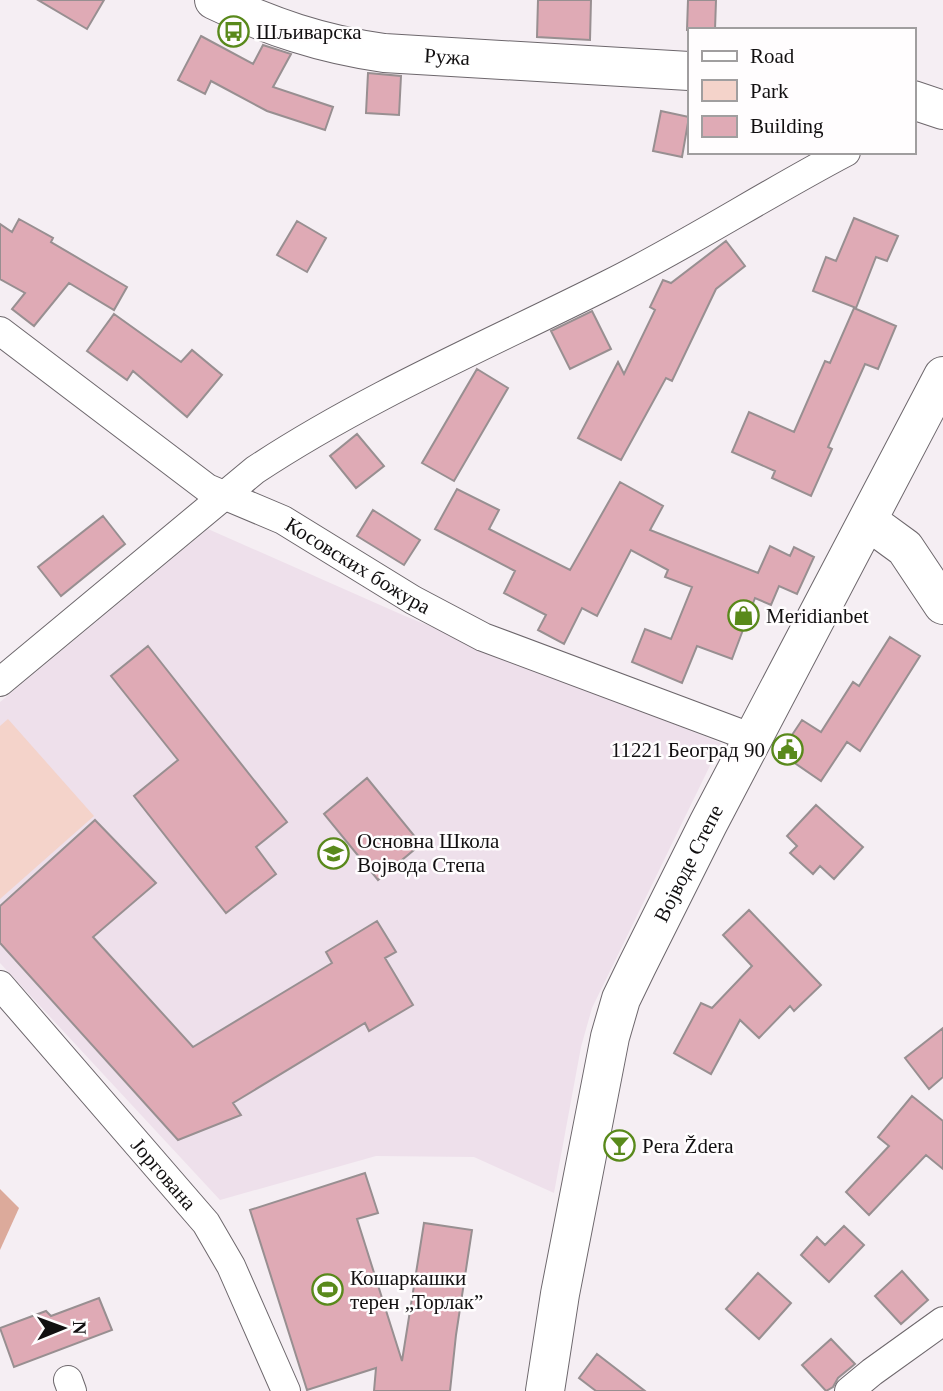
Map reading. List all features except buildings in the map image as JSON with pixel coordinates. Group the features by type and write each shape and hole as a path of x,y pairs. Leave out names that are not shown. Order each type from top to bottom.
{"street":[{"name":"Ружа","path":"214,0 262,11 321,42 384,53 688,71"},
{"path":"0,682 255,470 281,453 401,385 611,283 842,154"},
{"name":"Косовских божура","path":"0,331 207,488 283,520 414,600 483,637 753,738"},
{"name":"Војводе Степе","path":"549,1388 559,1294 614,1018 637,966 753,738 943,376"},
{"path":"868,521 905,548 943,605"},
{"name":"Јоргована","path":"0,985 206,1223 231,1266 286,1391"},
{"path":"849,1391 872,1371 943,1321"}],"shaded area":[{"name":"Основна Школа Војвода Степа","path":"208,529 405,616 721,743 592,1008 581,1047 554,1193 474,1157 376,1156 220,1200 0,963 0,702"},
{"path":"0,1189 19,1208 0,1250"}],"green space":[{"path":"8,719 94,816 0,899 0,726"}],"place":[{"name":"Шљиварска","path":"233,32"},
{"name":"Meridianbet","path":"743,616"},
{"name":"11221 Београд 90","path":"788,750"},
{"name":"Основна Школа Војвода Степа","path":"334,853"},
{"name":"Pera Ždera","path":"619,1146"},
{"name":"Кошаркашки терен „Торлак”","path":"327,1290"}]}
